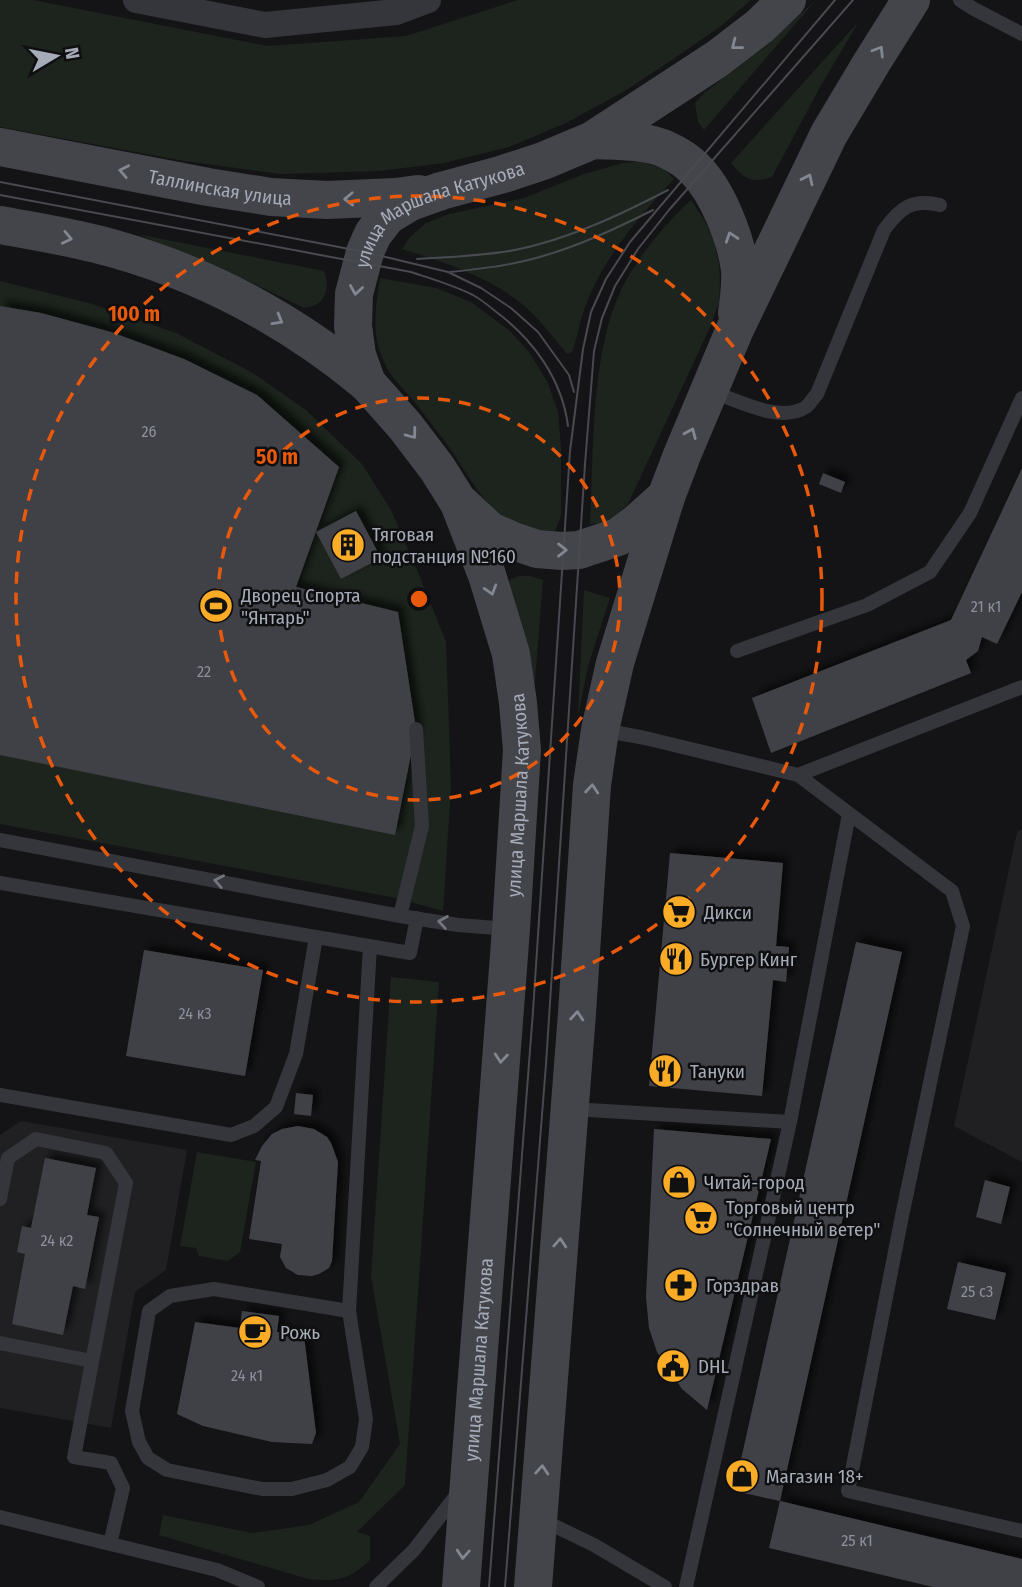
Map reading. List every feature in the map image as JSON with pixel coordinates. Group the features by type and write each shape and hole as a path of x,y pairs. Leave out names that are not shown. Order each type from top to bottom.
{"main road":[{"name":"улица Маршала Катукова","path":"461,1587 522,750 511,654 487,575 459,503 405,425 367,383 357,355 353,326 354,293 365,252 373,234 387,216 410,202 500,176 593,140 717,59 760,26 787,0"},
{"path":"533,1587 592,785 600,730 615,663 666,497 736,329 830,134 911,0"},
{"path":"593,140 629,141 665,148 693,167 701,176 725,218 735,247 740,269 736,329"},
{"name":"Таллинская улица","path":"0,147 271,197 327,200 382,198 441,191"},
{"path":"0,225 115,249 178,271 241,299 282,323 340,361 367,383"},
{"path":"459,503 490,531 537,549 562,551 579,550 618,537 666,497"}],"street":[{"path":"136,0 265,25 356,8 396,12 428,0"}],"lane":[{"path":"960,0 1022,34"},
{"path":"709,391 777,414 794,412 808,406 817,394 884,230 895,215 908,206 925,201 940,205"},
{"path":"737,651 867,605 930,572 970,513 1022,398"},
{"path":"798,775 1022,687"},
{"path":"400,916 422,826 416,729"},
{"path":"600,730 645,738 798,775 952,891 963,926 848,1491 1022,1531"},
{"path":"686,1587 790,1122 849,814"},
{"path":"0,839 400,916 458,925 511,929"},
{"path":"0,883 410,953 416,918"},
{"path":"0,1095 231,1135 254,1126 276,1107 296,1054 316,937"},
{"path":"349,1311 214,1289 170,1297 149,1311 132,1411 139,1442 148,1458 167,1470 262,1489 292,1489 327,1480 350,1467 362,1447 366,1419 349,1311 370,946"},
{"path":"570,1109 790,1122"},
{"path":"0,1199 8,1158 36,1139 106,1153 126,1182 74,1457 111,1464 123,1488 110,1544"},
{"path":"0,1343 92,1361"},
{"path":"376,1587 414,1550 468,1480"},
{"path":"0,1517 217,1570 258,1587"},
{"path":"538,1518 594,1545 665,1587"}],"shaded area":[{"path":"0,0 33,0 268,46 406,36 518,0 751,0 721,26 623,92 566,123 509,147 444,163 380,171 281,174 184,161 0,127"},
{"path":"816,0 704,130 698,122 695,103 705,92 765,47"},
{"path":"859,21 772,177 754,180 740,173 731,163"},
{"path":"639,161 664,169 674,179 634,224 611,256 582,315 572,352 567,354 536,317 507,293 456,267 402,249 410,237 426,223 449,214 524,198 584,174"},
{"path":"691,200 714,240 719,264 719,302 711,325 628,504 608,522 590,524 593,434 599,372 612,314 622,288 644,252"},
{"path":"137,234 324,271 326,290 317,304 304,308 213,264"},
{"path":"380,278 436,288 471,302 510,331 529,352 548,383 558,412 561,516 555,531 528,529 516,525 495,511 431,423 391,375 376,338 375,318"},
{"name":"Дворец Спорта \"Янтарь\"","path":"0,281 89,303 176,333 253,373 306,410 362,464 391,510 446,642 451,787 443,911 396,898 0,824"},
{"path":"520,576 543,580 533,705 506,584"},
{"path":"584,590 610,598 588,666 578,716"},
{"path":"1022,829 1022,1162 954,1126 1017,832"},
{"path":"391,977 439,982 405,1485 357,1532 370,1536 370,1560 349,1576 327,1580 308,1579 159,1535 163,1515 252,1533 309,1525 359,1502 400,1444 371,1276"},
{"path":"21,1121 187,1150 166,1270 135,1292 111,1428 0,1408 0,1135"},
{"path":"197,1152 256,1162 240,1252 228,1261 199,1256 196,1248 180,1246"}],"building":[{"name":"Дворец Спорта \"Янтарь\"","path":"0,306 41,313 111,332 184,359 257,395 339,467 296,587 398,612 416,729 395,835 0,755"},
{"path":"1022,468 1022,592 997,644 982,637 978,651 966,660 971,673 771,753 752,698 951,620"},
{"path":"823,473 845,482 841,493 819,484"},
{"name":"Тяговая подстанция №160","path":"356,511 381,558 341,579 316,532"},
{"path":"670,853 783,863 776,946 789,947 786,982 773,980 762,1096 649,1086"},
{"path":"856,942 902,952 780,1501 734,1491"},
{"path":"144,950 263,970 245,1076 126,1056"},
{"path":"296,1093 313,1095 311,1116 294,1114"},
{"path":"298,1126 314,1129 327,1137 338,1162 332,1261 329,1268 312,1276 298,1275 286,1268 280,1257 282,1244 249,1239 261,1161 255,1160 272,1134"},
{"name":"Торговый центр \"Солнечный ветер\"","path":"654,1129 771,1139 707,1410 682,1389 657,1352 649,1328 646,1297"},
{"path":"45,1158 96,1168 87,1215 99,1217 85,1289 73,1286 63,1335 12,1324 25,1254 17,1252 22,1226 31,1228"},
{"path":"985,1180 1010,1187 1001,1224 976,1217"},
{"path":"958,1262 1006,1273 995,1320 947,1309"},
{"path":"242,1311 279,1316 277,1332 304,1336 316,1433 312,1444 272,1442 203,1426 177,1414 195,1322 240,1328"},
{"path":"780,1501 1022,1559 1022,1587 933,1587 769,1548"}],"tram line":[{"path":"489,1587 533,1011 570,451 583,349 591,312 606,279 630,242 835,0"},
{"path":"505,1587 546,1064 594,351 602,318 615,286 638,249 853,0"},
{"path":"0,182 365,252 448,272 481,288 511,308 538,332 569,375 574,392"},
{"path":"417,259 491,254 555,240 668,190"},
{"path":"0,195 411,272 458,288 490,307 533,347 552,376 565,409 568,426"},
{"path":"450,272 504,265 551,254 596,237 653,210"}],"place":[{"name":"Тяговая подстанция №160","path":"348,545"},
{"name":"Дворец Спорта \"Янтарь\"","path":"216,606"},
{"name":"Дикси","path":"679,912"},
{"name":"Бургер Кинг","path":"676,959"},
{"name":"Тануки","path":"665,1071"},
{"name":"Читай-город","path":"679,1182"},
{"name":"Торговый центр \"Солнечный ветер\"","path":"701,1218"},
{"name":"Горздрав","path":"681,1285"},
{"name":"Рожь","path":"255,1332"},
{"name":"DHL","path":"673,1366"},
{"name":"Магазин 18+","path":"742,1476"}]}
